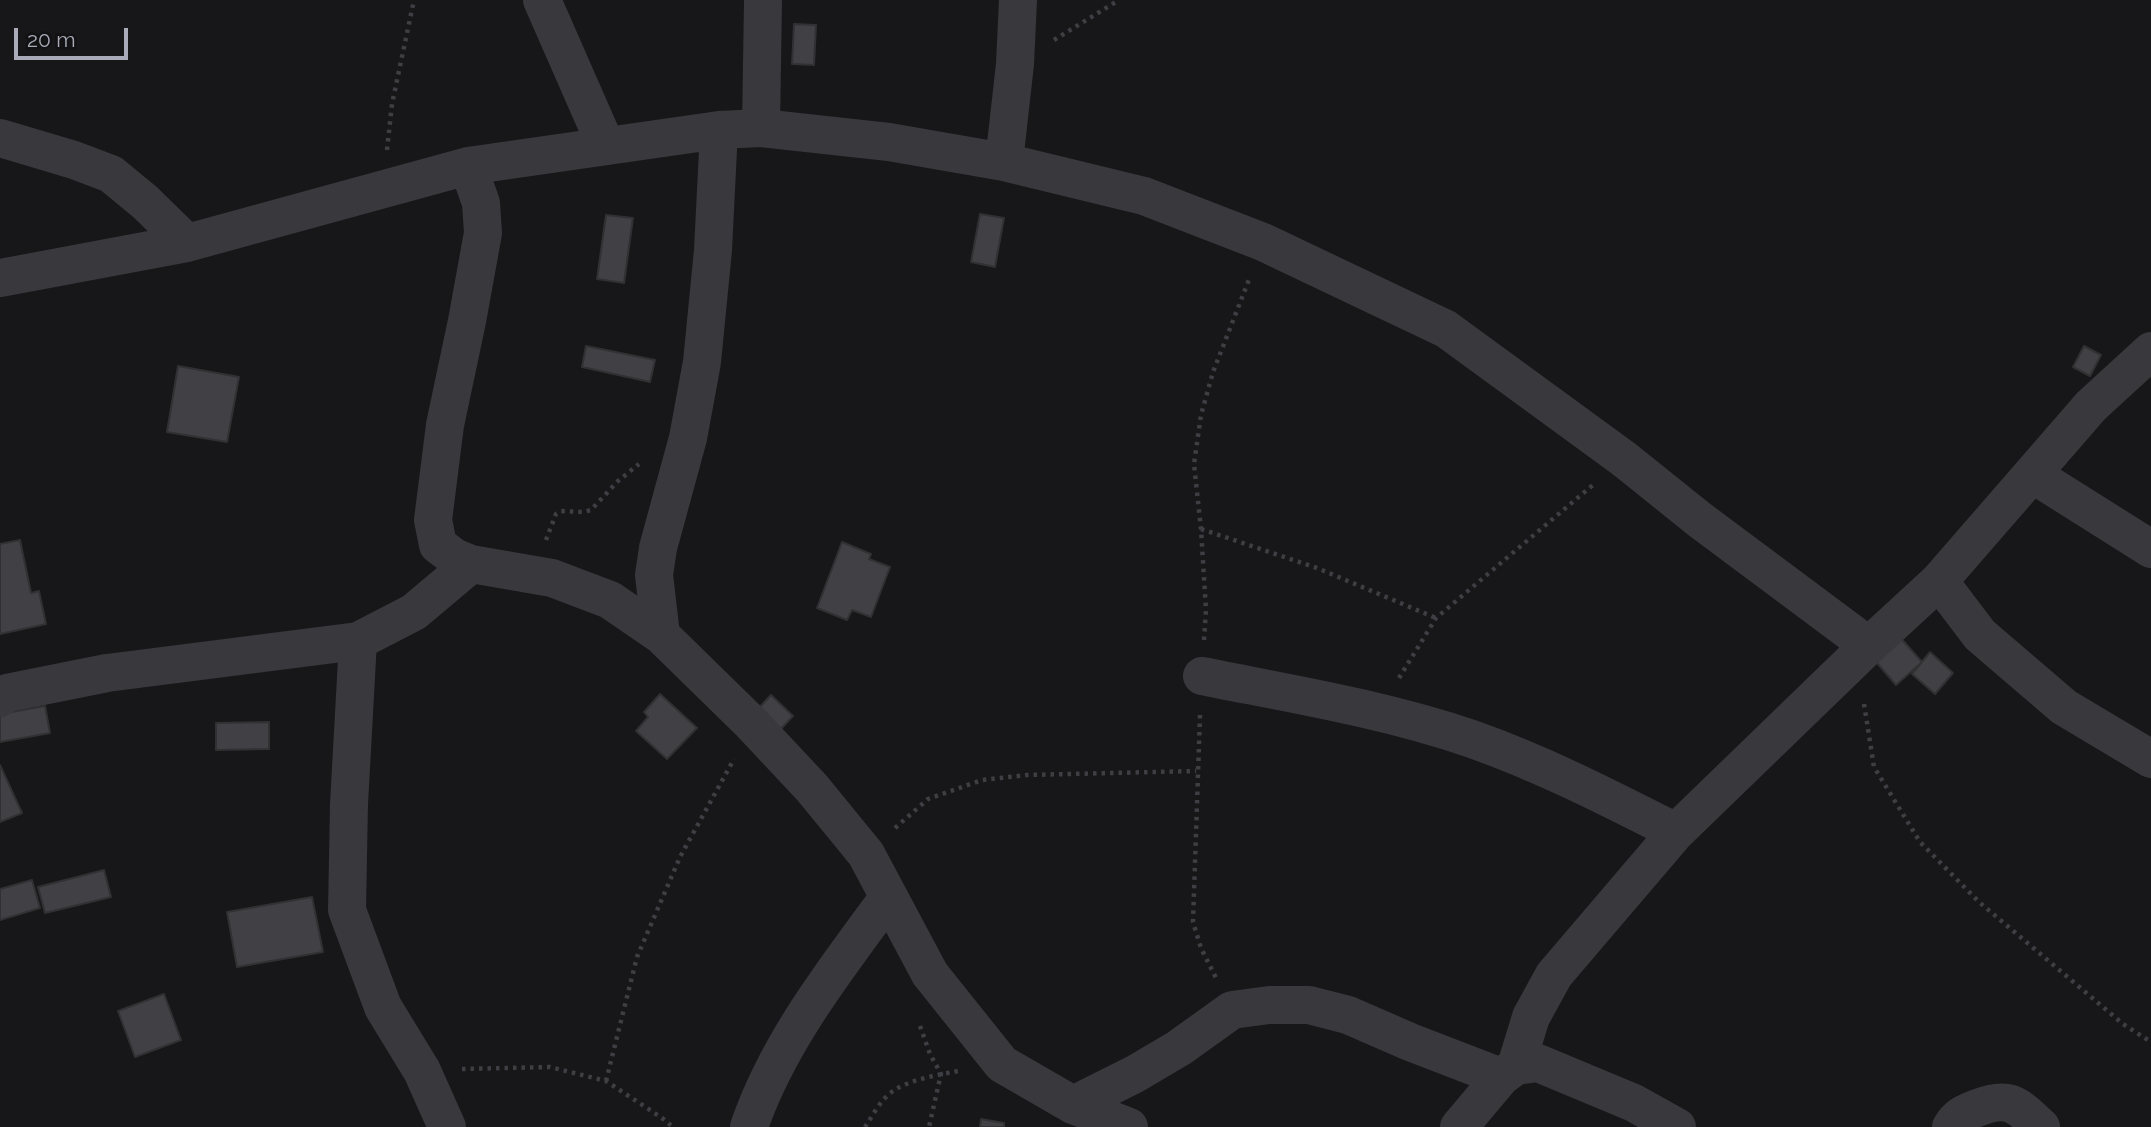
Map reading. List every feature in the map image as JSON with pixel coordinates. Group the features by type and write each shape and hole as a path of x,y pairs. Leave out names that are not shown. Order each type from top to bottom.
{"street":[{"path":"542,0 607,146"},
{"path":"761,128 763,0"},
{"path":"1004,162 1015,64 1018,0"},
{"path":"0,278 187,243 468,166 719,130 761,128 889,142 1004,162 1144,197 1263,242 1446,329 1624,459 1866,649"},
{"path":"661,635 654,575 658,548 688,438 702,362 713,250 719,130"},
{"path":"0,138 75,160 111,174 145,202 187,243"},
{"path":"468,166 481,203 483,233 445,425 433,520 438,545 471,565 552,578 610,600 661,635 752,724 812,788 866,855 930,974 1002,1064 1073,1105 1129,1127"},
{"path":"1459,1127 1508,1071 1531,1017 1554,975 1676,832 1939,581 2091,406 2151,351"},
{"path":"2032,474 2151,549"},
{"path":"0,698 7,692 107,673 358,641 414,612 471,565"},
{"path":"1939,581 1980,635 2064,707 2151,759"},
{"path":"358,641 349,804 347,910 383,1007 422,1071 447,1127"},
{"path":"1202,676 1380,713 1471,739 1555,772 1676,832"},
{"path":"750,1127 778,1061 825,983 888,898"},
{"path":"1073,1105 1157,1061 1231,1010 1269,1005 1309,1005 1348,1015 1410,1042 1508,1071 1538,1063 1634,1104 1677,1127"},
{"path":"1951,1127 1958,1116 1996,1100 2018,1106 2041,1127"}],"path":[{"path":"382,189 393,104 414,0"},
{"path":"1015,64 1119,0"},
{"path":"1231,1010 1201,947 1193,922 1196,771 1206,610 1194,464 1201,415 1213,372 1263,242"},
{"path":"552,578 545,550 556,514 561,511 591,510 618,481 647,458 688,438"},
{"path":"1380,713 1406,664 1436,618 1624,459"},
{"path":"1201,529 1317,568 1436,618"},
{"path":"1866,649 1862,695 1874,767 1920,842 1979,902 2123,1024 2151,1042"},
{"path":"606,1081 637,957 680,857 752,724"},
{"path":"866,855 928,799 982,780 1027,775 1196,771"},
{"path":"929,1127 942,1074 930,1054 920,1025 921,1000 930,974"},
{"path":"865,1127 883,1100 893,1091 942,1074 1002,1064"},
{"path":"422,1071 495,1067 550,1068 606,1081 673,1127"}],"building":[{"path":"794,24 816,25 814,65 792,64"},
{"path":"980,214 1004,218 995,267 971,262"},
{"path":"606,215 633,218 624,283 597,279"},
{"path":"586,346 655,360 650,382 582,367"},
{"path":"2084,346 2101,355 2090,376 2073,367"},
{"path":"178,366 239,377 227,442 167,432"},
{"path":"20,540 31,593 39,591 46,624 0,634 0,544"},
{"path":"842,542 871,554 869,559 890,567 871,617 852,610 847,620 817,608"},
{"path":"1897,634 1922,662 1896,685 1871,656"},
{"path":"1930,652 1953,673 1935,694 1912,674"},
{"path":"660,694 697,728 667,759 636,731 648,717 644,712"},
{"path":"771,695 793,716 779,731 757,710"},
{"path":"45,706 50,733 0,742 0,714"},
{"path":"269,722 269,749 216,750 216,723"},
{"path":"0,765 22,813 0,822"},
{"path":"104,870 111,897 45,913 38,887"},
{"path":"32,880 40,908 0,920 0,889"},
{"path":"312,897 323,952 237,967 227,912"},
{"path":"164,994 181,1040 135,1057 118,1011"},
{"path":"981,1119 1004,1123 1004,1127 980,1127"}]}
